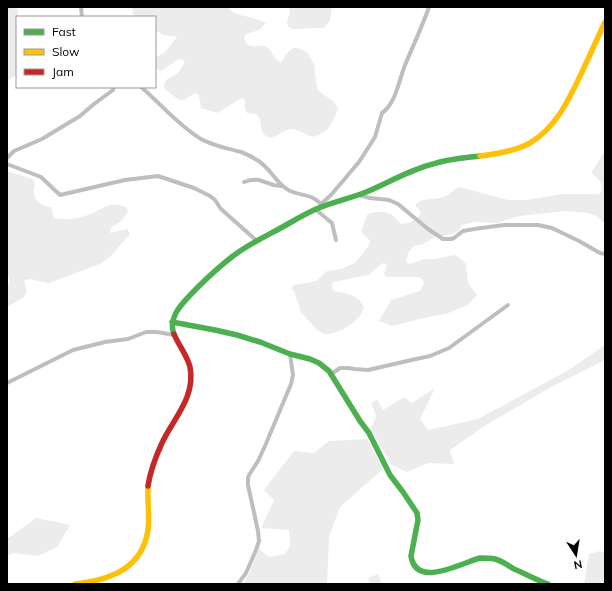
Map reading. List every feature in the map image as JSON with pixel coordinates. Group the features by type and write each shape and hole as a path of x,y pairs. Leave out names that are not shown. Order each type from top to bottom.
{"street":[{"path":"75,584 85,583 115,574 136,560 142,551 148,528 148,490 150,476 164,438 183,408 189,392 191,379 189,363 174,335 172,328 172,322 177,311 213,272 233,256 296,218 315,210 331,195 359,162 375,137 382,113 392,100 399,85 429,7"},
{"path":"321,205 358,195 425,166 446,160 512,150 539,138 555,122 569,100 605,22"},
{"path":"7,158 14,151 42,139 80,116 114,88"},
{"path":"142,88 180,124 193,134 210,143 241,152 259,161 264,164 283,186"},
{"path":"7,164 41,177 60,195 124,180 158,176 194,188 210,196 215,200 221,209 257,241"},
{"path":"244,182 251,179 257,179 283,186 296,193 314,198 321,205"},
{"path":"358,195 389,200 398,204 428,229 444,239 454,238 463,231 474,228 504,225 538,225 552,228 600,253 605,254"},
{"path":"315,210 332,223 336,240"},
{"path":"331,374 340,368 368,370 430,356 449,348 508,305"},
{"path":"172,322 210,329 260,342 290,354 310,359 324,367 331,374 369,433 390,475 417,513 418,520 411,556 412,562 417,569 429,573 459,566 481,558 495,559 534,579 548,584"},
{"path":"7,383 79,348 105,342 128,339 146,332 174,335"},
{"path":"238,584 246,573 259,541 248,485 248,478 265,446 291,384 293,376 290,354"}],"shaded area":[{"path":"7,7 14,7 17,8 19,16 16,16 16,75 7,82"},
{"path":"132,7 228,7 234,13 266,23 259,30 246,34 244,38 246,43 252,46 265,46 270,50 276,59 281,62 293,48 298,48 307,52 314,64 317,88 320,92 333,101 338,109 331,124 323,133 312,137 299,131 289,129 270,138 263,133 259,117 257,115 247,113 245,109 245,100 242,98 217,113 201,108 199,95 195,93 184,100 179,100 165,89 164,85 166,80 178,73 185,62 181,59 177,60 161,71 156,68 156,57 165,52 177,37 163,35 156,31 156,16 136,16 133,14"},
{"path":"289,7 332,7 330,21 324,28 292,29 288,26 287,22 290,12"},
{"path":"605,151 605,224 597,216 588,213 565,211 519,216 497,223 474,222 462,225 459,230 453,234 435,237 423,244 414,246 408,253 406,262 410,264 424,259 434,259 454,255 459,257 466,264 468,283 477,295 468,305 446,314 392,326 379,321 391,300 420,291 424,283 422,279 418,277 386,277 384,273 387,265 383,263 368,275 333,282 333,291 355,297 364,307 360,316 342,330 324,334 316,329 301,312 294,291 291,288 294,285 316,281 327,271 341,269 355,263 369,245 370,241 361,232 367,215 375,212 384,212 392,215 401,224 410,222 418,218 420,215 421,212 415,205 418,202 443,197 460,187 508,200 526,200 562,194 599,194 602,191 601,182 591,173"},
{"path":"7,171 33,179 35,183 34,192 36,199 41,204 51,207 54,218 67,219 80,217 110,205 120,205 126,207 128,212 121,221 111,228 110,233 127,229 130,234 110,257 100,264 49,283 29,279 24,281 27,292 24,297 7,307 7,287 10,281 7,273"},
{"path":"605,345 605,360 553,386 486,425 450,450 454,464 428,463 407,472 392,465 371,430 376,416 371,403 377,399 383,410 404,397 412,403 435,388 420,419 428,430 478,419 567,371"},
{"path":"367,439 383,469 340,507 329,537 327,584 243,584 249,574 259,549 269,557 285,554 290,546 289,530 261,528 274,500 264,490 294,451 314,453 329,441"},
{"path":"36,518 70,525 57,547 38,556 13,553 7,556 7,539"},
{"path":"600,551 605,553 605,584 584,584 589,554"},
{"path":"378,574 382,584 370,584 368,578"}],"traffic: fast":[{"path":"174,334 174,320 177,311 184,302 219,268 249,245 314,210 366,192 407,173 444,161 480,156"},
{"path":"172,322 215,330 260,342 290,354 310,359 319,363 329,371 369,433 390,475 417,513 418,520 411,556 415,566 421,571 440,571 480,558 492,558 548,584"}],"traffic: slow":[{"path":"480,156 519,148 530,143 548,129 567,102 605,22"},
{"path":"75,584 112,575 122,570 139,554 145,543 148,530 148,486"}],"traffic: jam":[{"path":"148,486 155,459 187,398 190,388 190,367 187,358 174,334"}]}
